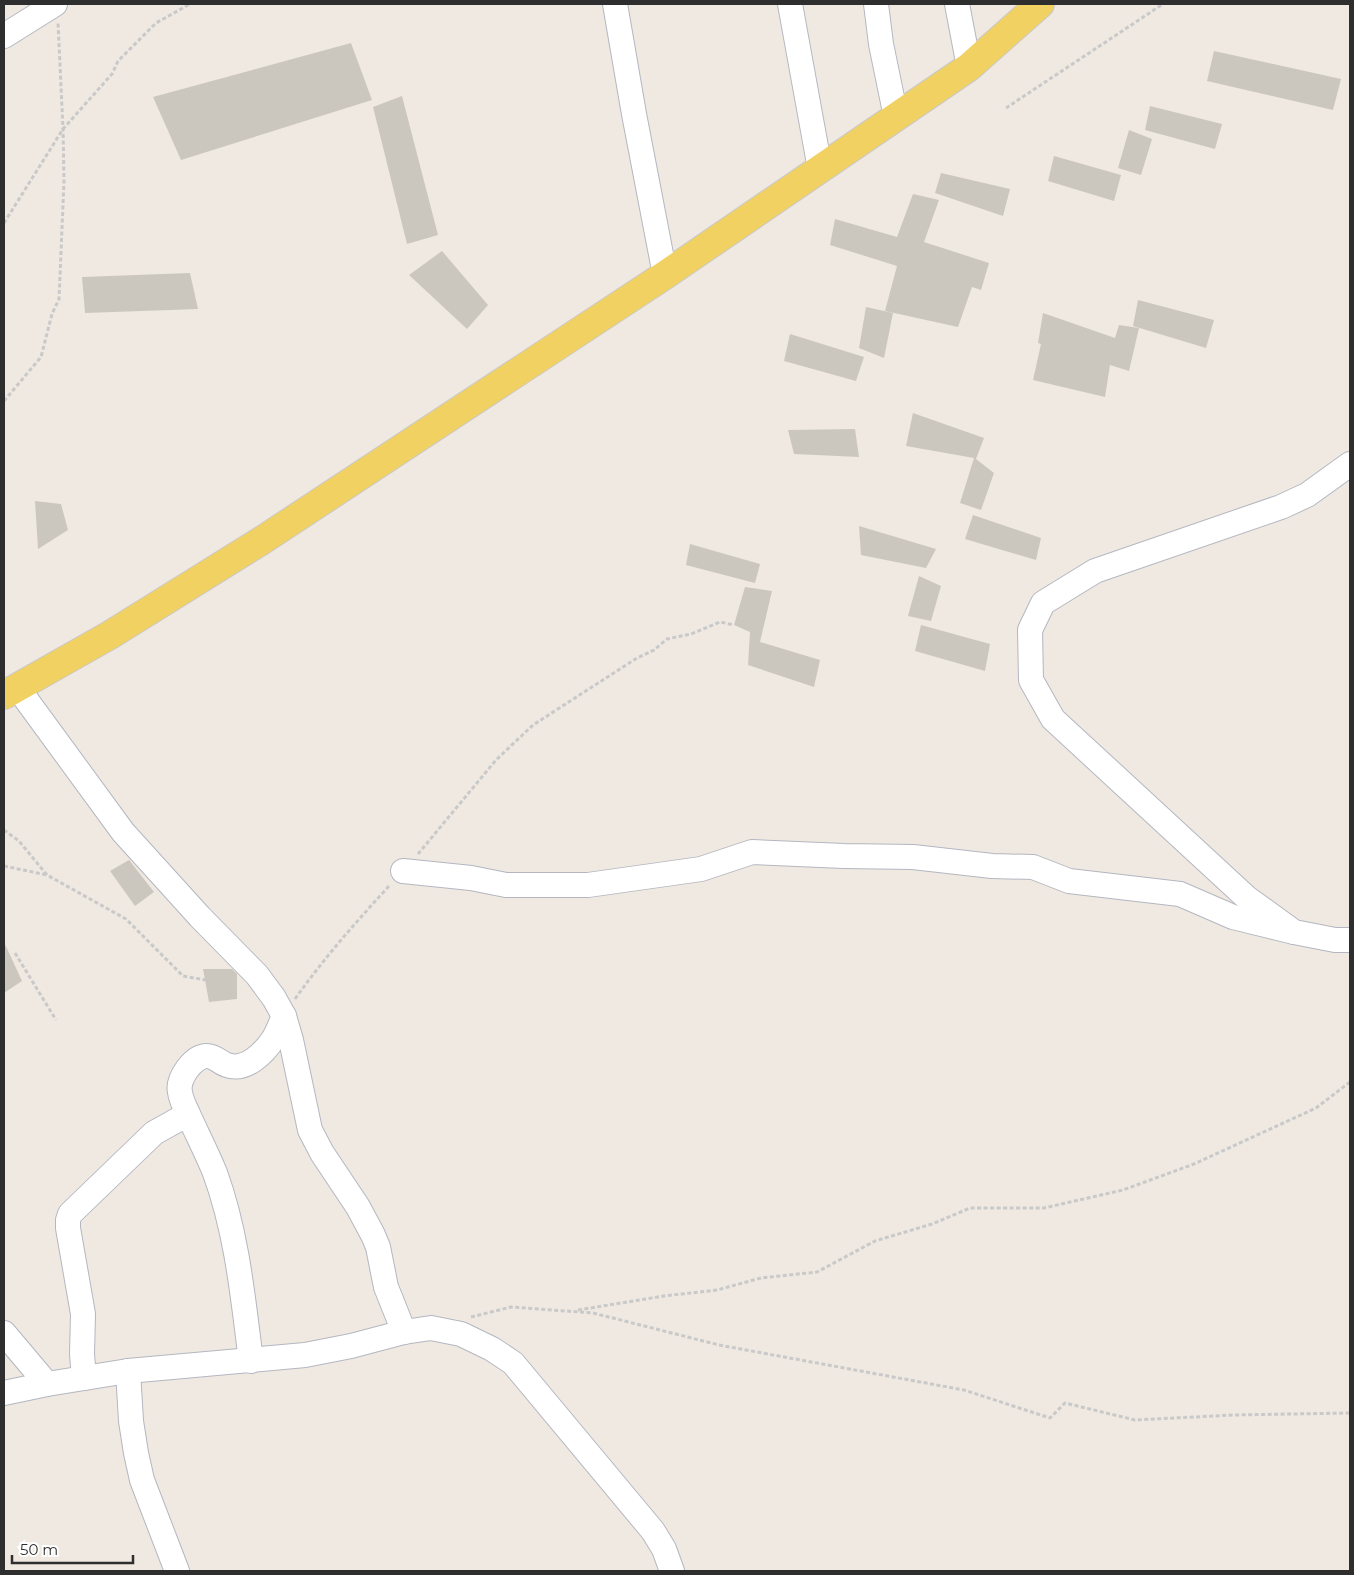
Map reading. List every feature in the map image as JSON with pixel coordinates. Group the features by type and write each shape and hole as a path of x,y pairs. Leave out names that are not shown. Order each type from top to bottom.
{"main road":[{"path":"11,691 110,635 261,541 665,275 969,67 1040,4"}],"street":[{"path":"615,4 665,275"},
{"path":"790,4 820,169"},
{"path":"876,4 881,44 896,117"},
{"path":"957,4 969,67"},
{"path":"4,36 56,13"},
{"path":"1294,932 1247,898 1053,719 1032,680 1030,630 1044,603 1094,571 1307,496 1350,464"},
{"path":"11,691 123,832 200,917 257,975 274,998 284,1016 291,1040 310,1130 322,1154 358,1207 373,1235 378,1247 386,1287 404,1332"},
{"path":"403,871 471,878 506,885 588,885 701,869 752,852 913,857 992,866 1033,867 1069,881 1180,894 1233,917 1294,932 1335,940 1350,940"},
{"path":"251,1361 240,1273 228,1218 215,1174 188,1114 180,1087 181,1080 196,1058 215,1057 228,1066 237,1067 250,1062 265,1049 275,1036 284,1016"},
{"path":"84,1378 82,1354 83,1314 68,1228 70,1214 154,1133 188,1114"},
{"path":"4,1393 128,1371 305,1356 404,1332 431,1328 461,1334 492,1349 513,1363 653,1531 664,1549 672,1571"},
{"path":"4,1333 47,1384"},
{"path":"128,1371 131,1421 142,1480 178,1571"}],"path":[{"path":"4,223 63,129 112,74 118,61 156,23 190,4"},
{"path":"1006,108 1163,4"},
{"path":"4,401 42,357 52,314 59,299 64,181 56,13"},
{"path":"284,1016 320,965 354,925 403,871 496,760 533,725 637,658 654,650 666,639 691,634 720,622 734,626"},
{"path":"4,830 18,841 47,875"},
{"path":"4,866 47,875 126,919 183,976 205,980"},
{"path":"15,953 56,1020"},
{"path":"572,1311 664,1296 717,1290 761,1278 817,1272 875,1241 932,1224 970,1208 1044,1208 1123,1190 1194,1164 1316,1108 1350,1082"},
{"path":"467,1318 512,1306 593,1313 718,1345 964,1390 1050,1418 1065,1403 1135,1420 1233,1415 1350,1414"}],"building":[{"path":"351,43 372,100 181,160 153,97"},
{"path":"1214,51 1341,79 1333,110 1207,81"},
{"path":"402,96 438,235 407,244 373,107"},
{"path":"1150,106 1222,124 1215,149 1145,130"},
{"path":"1129,130 1152,139 1141,175 1118,168"},
{"path":"1054,156 1121,175 1114,201 1048,181"},
{"path":"941,173 1010,189 1003,216 935,193"},
{"path":"913,194 939,200 924,242 989,263 981,290 972,287 958,327 885,311 897,266 830,245 835,219 897,237"},
{"path":"442,251 488,305 467,329 409,275"},
{"path":"190,273 198,309 85,313 82,277"},
{"path":"1138,300 1214,320 1206,348 1133,326"},
{"path":"866,307 893,313 884,358 859,348"},
{"path":"1043,313 1115,338 1119,325 1139,328 1129,371 1110,365 1105,397 1033,380 1041,344 1038,343"},
{"path":"790,334 864,357 856,381 784,361"},
{"path":"913,413 984,438 976,459 994,473 981,510 960,503 974,458 906,446"},
{"path":"855,429 859,457 794,454 788,430"},
{"path":"35,501 61,504 68,530 38,549"},
{"path":"973,515 1041,538 1036,560 965,539"},
{"path":"859,526 936,549 926,568 861,555"},
{"path":"690,544 760,564 755,583 686,565"},
{"path":"919,576 941,586 931,621 908,616"},
{"path":"745,587 772,591 760,642 820,660 814,687 748,665 750,632 734,625"},
{"path":"921,625 990,644 985,671 915,651"},
{"path":"129,860 154,892 135,906 110,871"},
{"path":"4,942 22,981 4,993"},
{"path":"203,969 232,969 237,974 237,999 209,1002"}]}
